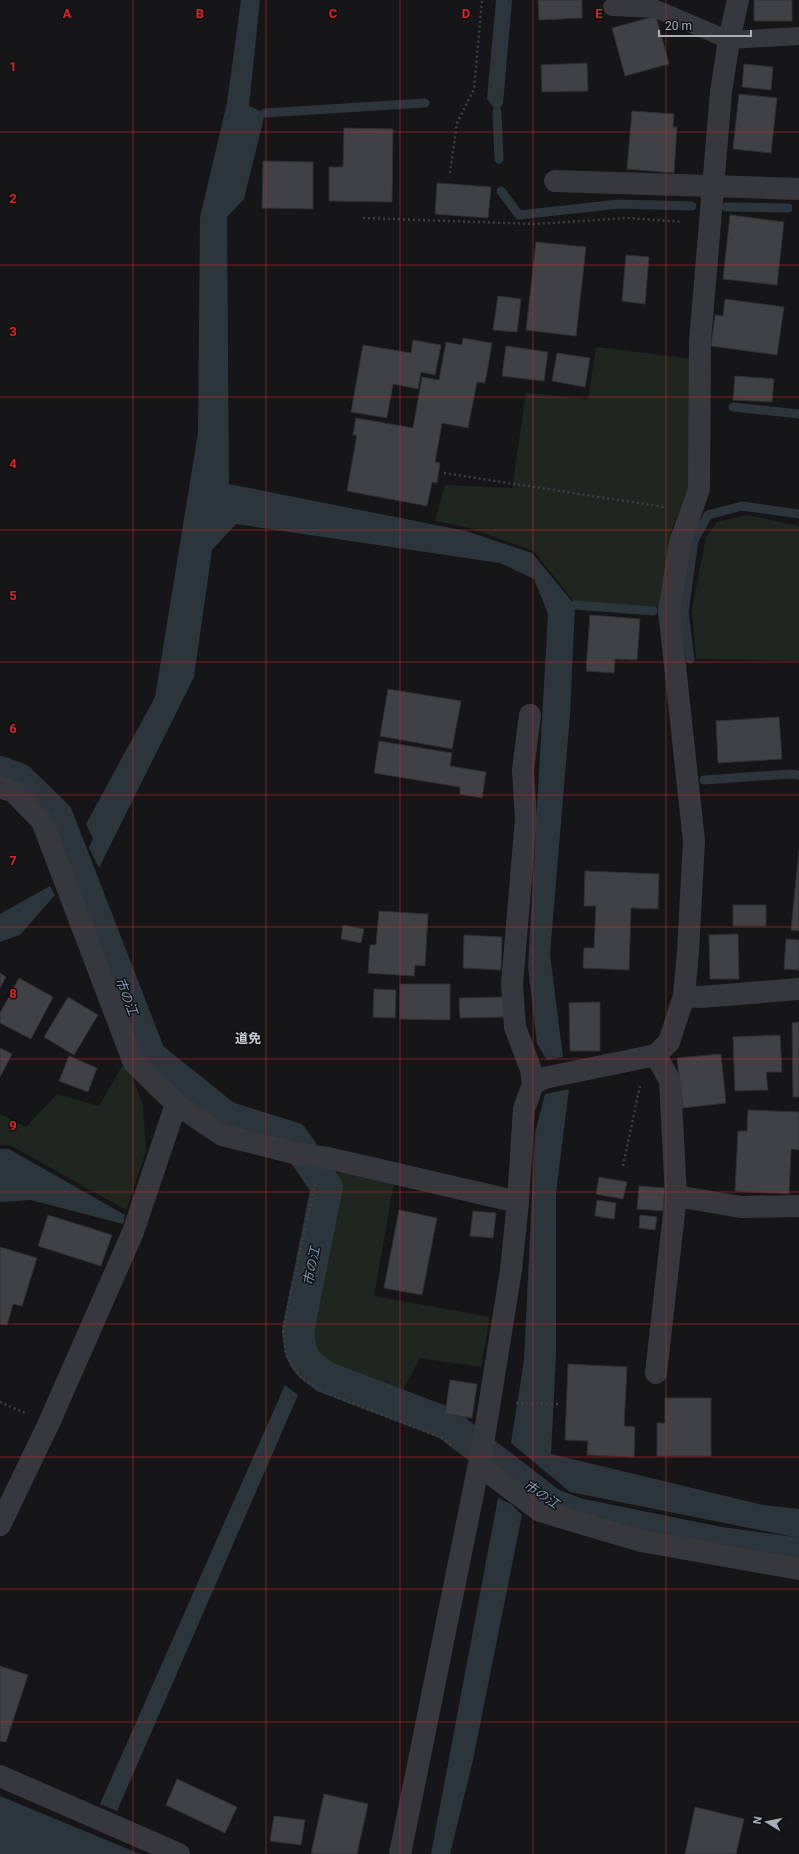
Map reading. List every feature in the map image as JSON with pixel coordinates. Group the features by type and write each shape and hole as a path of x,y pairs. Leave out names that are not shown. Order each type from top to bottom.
{"street":[{"path":"533,1084 544,1078 651,1056 669,1042 684,996 694,841 669,611 680,543 699,489 700,341 721,92 729,40 738,0"},
{"path":"555,181 799,190"},
{"path":"400,1854 481,1455 511,1270 518,1202 524,1109 533,1084 531,1070 515,1027 512,984 526,819 523,770 530,715"},
{"path":"0,787 14,792 42,821 134,1063 176,1104 222,1135 518,1202"},
{"path":"684,996 700,997 799,989"},
{"path":"651,1056 670,1081 676,1196 656,1372"},
{"path":"0,1525 49,1423 133,1232 176,1104"},
{"path":"676,1196 741,1207 799,1206"},
{"path":"481,1455 540,1511 641,1541 799,1569"},
{"path":"0,1776 179,1854"}],"lane":[{"path":"612,7 656,10 729,40 799,36"}],"path":[{"path":"450,173 457,123 474,89 482,0"},
{"path":"363,218 535,224 628,218 710,223"},
{"path":"444,473 690,511"},
{"path":"623,1166 651,1056"},
{"path":"316,1182 283,1329 286,1355 301,1378 326,1393 442,1438 481,1455"},
{"path":"490,1402 559,1404"}],"shaded area":[{"path":"241,0 260,0 249,106 265,113 244,199 227,217 229,484 466,531 532,553 575,605 570,715 550,954 563,1057 547,1060 537,1044 528,967 548,614 534,579 500,563 236,524 212,550 194,677 99,868 89,848 93,838 86,824 155,697 198,433 200,217 227,103"},
{"path":"496,0 512,0 503,104 497,112 487,99"},
{"path":"596,347 694,359 691,478 672,530 658,609 574,602 534,551 466,527 435,521 445,485 512,488 526,393 588,399"},
{"path":"747,515 799,526 799,661 696,659 692,609 706,537 717,522"},
{"path":"50,886 55,895 20,935 0,942 0,914"},
{"path":"126,1059 143,1105 146,1151 126,1210 10,1145 0,1145 0,1114 26,1127 57,1094 99,1106"},
{"path":"569,1089 556,1193 556,1355 551,1454 763,1505 799,1509 799,1538 570,1492 511,1443 524,1360 535,1133 545,1094"},
{"path":"0,1149 9,1149 125,1215 123,1224 31,1200 0,1202"},
{"path":"338,1172 394,1183 374,1296 490,1317 481,1367 420,1358 401,1394 317,1361 305,1337"},
{"path":"285,1385 298,1395 117,1811 100,1804"},
{"path":"498,1498 511,1504 522,1515 473,1760 450,1854 431,1854"},
{"path":"0,1796 140,1854 0,1854"}],"building":[{"path":"538,0 582,0 582,18 539,20"},
{"path":"754,0 792,0 792,21 754,21"},
{"path":"656,16 669,64 625,76 612,28"},
{"path":"587,63 588,91 542,92 541,65"},
{"path":"744,64 773,67 771,90 742,87"},
{"path":"739,94 777,98 771,153 733,149"},
{"path":"632,111 674,114 673,127 677,127 674,173 627,169"},
{"path":"344,128 393,129 392,202 329,201 329,167 343,167"},
{"path":"263,161 313,162 313,209 262,208"},
{"path":"437,183 491,187 488,218 435,214"},
{"path":"730,215 784,222 777,285 723,279"},
{"path":"536,242 586,247 576,336 526,330"},
{"path":"626,255 649,257 645,304 622,301"},
{"path":"498,296 521,299 517,332 493,330"},
{"path":"725,299 784,307 777,355 711,346 715,315 723,316"},
{"path":"463,338 492,343 485,383 477,382 468,428 442,423 435,462 440,463 437,483 432,482 427,506 347,491 357,435 353,435 356,418 413,428 422,377 439,380 446,342 462,345"},
{"path":"413,340 441,345 435,375 421,372 418,389 393,384 387,418 351,412 363,345 411,353"},
{"path":"506,346 548,352 544,381 502,376"},
{"path":"557,353 590,358 585,387 552,381"},
{"path":"735,376 774,379 772,402 733,400"},
{"path":"590,615 640,619 637,660 615,659 614,673 586,671"},
{"path":"388,689 461,701 452,749 380,736"},
{"path":"779,717 782,759 718,763 716,721"},
{"path":"379,741 452,753 450,766 486,772 482,798 460,794 460,787 374,773"},
{"path":"799,850 799,931 791,930"},
{"path":"585,871 659,874 658,909 631,908 629,970 583,968 584,948 594,948 596,906 584,906"},
{"path":"733,905 766,905 766,926 733,926"},
{"path":"379,911 428,914 425,966 415,965 414,976 368,973 370,945 376,945"},
{"path":"343,925 364,929 361,943 341,939"},
{"path":"738,934 739,979 710,979 709,935"},
{"path":"464,935 502,937 501,970 463,968"},
{"path":"786,939 799,940 799,970 784,969"},
{"path":"0,973 6,977 0,988"},
{"path":"19,978 53,997 31,1039 0,1023 0,1013"},
{"path":"400,984 450,984 450,1020 400,1019"},
{"path":"374,989 396,990 395,1018 373,1017"},
{"path":"68,997 98,1015 74,1055 44,1037"},
{"path":"503,997 504,1017 460,1018 459,998"},
{"path":"600,1002 600,1051 570,1051 569,1003"},
{"path":"799,1022 799,1097 793,1097 792,1023"},
{"path":"780,1035 782,1072 766,1072 768,1090 735,1091 733,1037"},
{"path":"0,1048 12,1054 0,1077"},
{"path":"721,1054 726,1103 683,1108 677,1058"},
{"path":"69,1056 97,1068 88,1092 59,1081"},
{"path":"748,1110 799,1112 799,1150 791,1149 789,1194 735,1191 738,1131 747,1131"},
{"path":"599,1177 627,1182 623,1199 596,1194"},
{"path":"639,1186 665,1188 663,1211 637,1209"},
{"path":"597,1200 616,1203 614,1219 595,1216"},
{"path":"399,1210 437,1218 422,1295 384,1288"},
{"path":"473,1211 496,1213 493,1238 470,1236"},
{"path":"48,1215 112,1235 101,1266 38,1246"},
{"path":"640,1215 657,1217 655,1230 639,1228"},
{"path":"0,1247 37,1258 22,1306 13,1304 7,1325 0,1324"},
{"path":"568,1364 627,1367 624,1426 635,1427 634,1457 587,1455 588,1441 565,1440"},
{"path":"450,1380 477,1384 472,1418 445,1414"},
{"path":"665,1398 711,1398 711,1456 657,1456 657,1423 665,1423"},
{"path":"0,1666 28,1675 6,1742 0,1741"},
{"path":"177,1779 237,1807 225,1833 166,1805"},
{"path":"324,1794 368,1804 357,1854 311,1854"},
{"path":"695,1807 744,1819 736,1854 685,1854"},
{"path":"274,1816 305,1820 301,1845 270,1841"}],"waterway":[{"path":"265,113 425,103"},
{"path":"497,112 499,159"},
{"path":"501,191 519,215 619,204 692,206"},
{"path":"726,207 788,208"},
{"path":"733,407 799,414"},
{"path":"690,659 684,613 694,540 708,515 742,506 799,514"},
{"path":"575,605 653,611"},
{"name":"市の江","path":"0,772 19,779 57,816 150,1056 226,1117 293,1138 327,1187 298,1331 302,1353 304,1358 312,1367 325,1377 446,1423 551,1504 577,1514 715,1542 799,1554"},
{"path":"704,780 790,774 799,775"}],"district":[{"name":"道免","path":"248,1038"}]}
